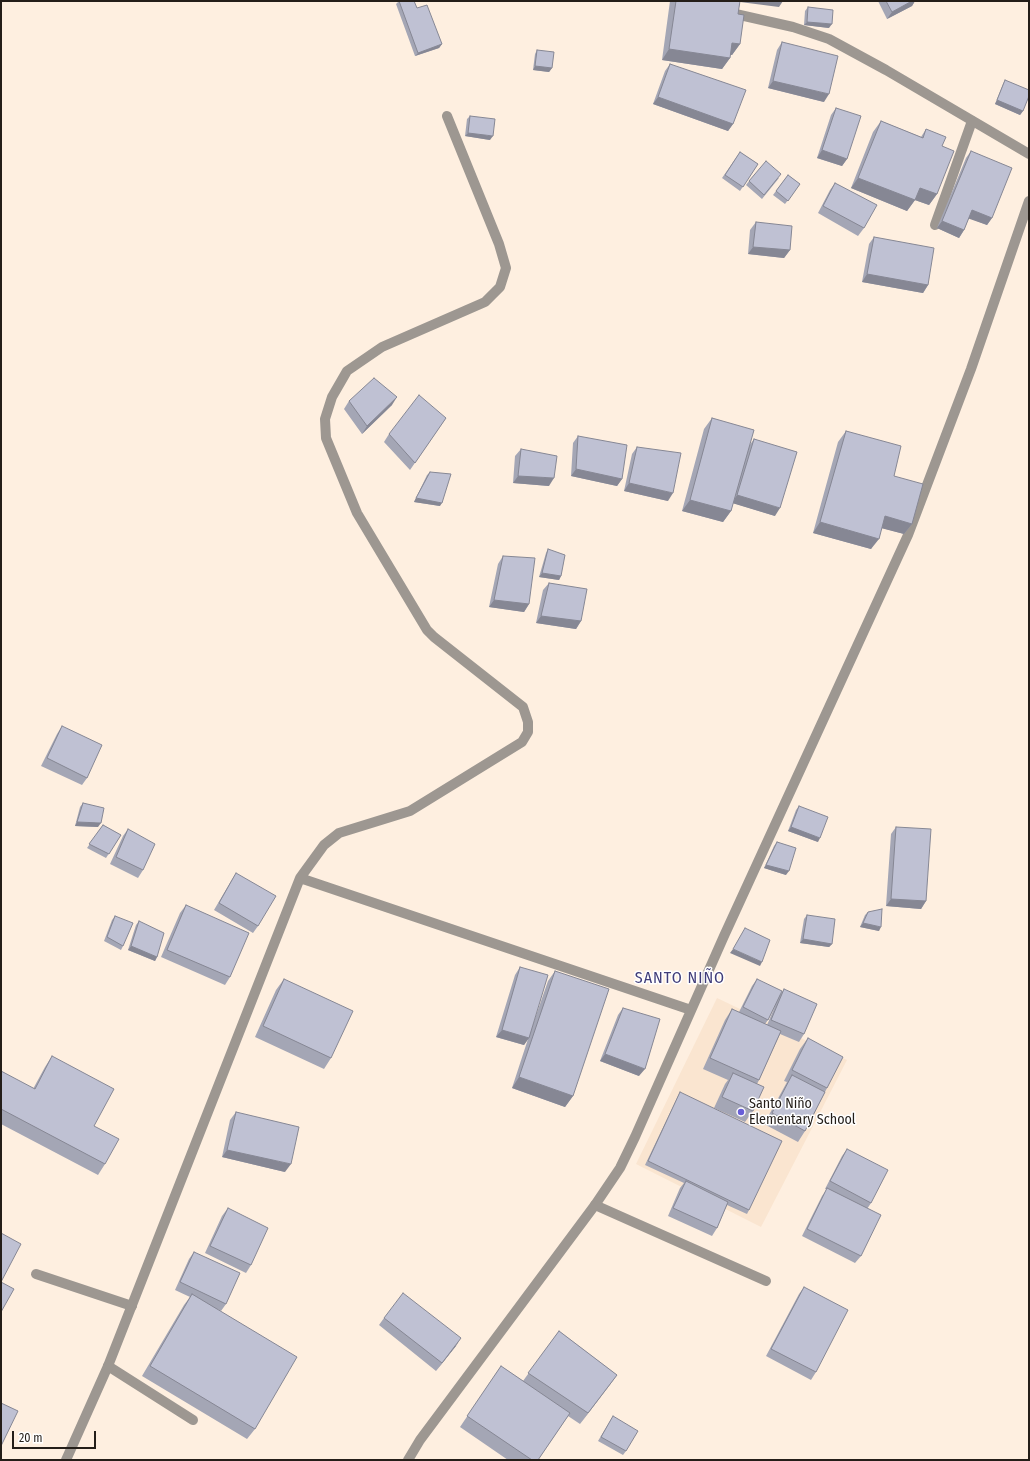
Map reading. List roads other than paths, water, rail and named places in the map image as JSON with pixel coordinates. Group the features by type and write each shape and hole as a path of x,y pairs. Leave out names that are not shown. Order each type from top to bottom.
{"street":[{"path":"719,10 793,27 830,39 1029,154"},
{"path":"66,1460 108,1366 300,878 324,845 339,834 410,811 522,742 528,732 528,722 522,707 434,638 426,630 358,513 326,438 325,419 332,397 347,370 382,347 485,302 500,287 506,268 499,244 448,116"},
{"path":"935,225 972,121"},
{"path":"408,1460 420,1440 595,1205 620,1168 737,907 908,535 971,369 1029,201"},
{"path":"300,878 691,1010"},
{"path":"595,1205 766,1281"},
{"path":"36,1274 132,1306"},
{"path":"108,1366 193,1420"}],"place":[{"name":"Santo Niño Elementary School","path":"741,1112"}],"district":[{"name":"SANTO NIÑO","path":"680,979"}]}
